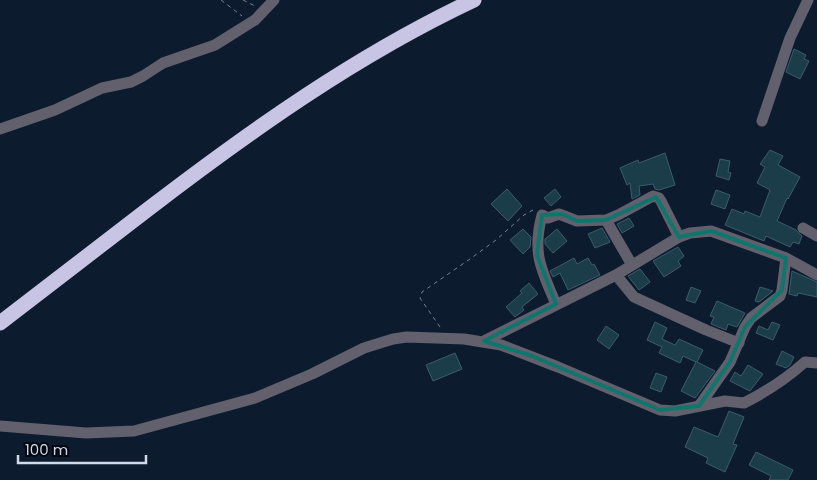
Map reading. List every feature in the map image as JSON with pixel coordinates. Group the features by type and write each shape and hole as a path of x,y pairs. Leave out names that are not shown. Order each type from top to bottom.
{"highway":[{"path":"0,310 218,144 291,94 385,35 452,0"},
{"path":"0,323 190,176 296,102 408,33 474,0"}],"street":[{"path":"0,129 55,110 102,88 137,79 163,63 215,45 251,23 274,0"},
{"path":"762,121 790,38 808,0"},
{"path":"556,304 537,256 538,230 542,215 548,218 562,214 577,221 606,220 618,216 653,196 661,201 679,236"},
{"path":"606,220 632,265"},
{"path":"804,228 817,236"},
{"path":"484,341 616,275 679,236 690,233 711,232 786,258 817,275"},
{"path":"699,406 730,362 745,327 751,318 780,296 786,258"},
{"path":"616,275 634,297 739,343"},
{"path":"0,426 86,433 134,431 255,398 378,343 407,337 484,341 501,345 532,356 660,410 675,411 724,401 744,404 785,379 805,362 817,363"}],"path":[{"path":"221,0 251,23"},
{"path":"243,0 265,11"},
{"path":"448,338 421,300 420,295 422,292 483,249 526,213 535,210 542,215"}],"highlighted area":[{"path":"656,197 679,237 711,231 786,258 782,290 745,327 730,362 699,406 660,410 532,356 484,341 556,304 537,255 542,215 562,214 577,221 606,220"}],"building":[{"path":"794,49 806,55 804,59 809,61 800,79 786,72"},
{"path":"770,150 783,156 778,165 800,177 787,198 777,221 796,230 802,236 799,244 793,242 790,247 766,236 764,241 725,225 732,209 744,214 745,211 760,217 770,190 757,183 765,167 760,164"},
{"path":"665,153 675,185 659,190 655,189 653,184 639,186 640,195 632,199 630,183 627,185 620,168 638,160 639,163"},
{"path":"720,159 730,161 728,172 731,173 729,180 716,176"},
{"path":"507,189 522,206 508,221 491,204"},
{"path":"555,189 561,197 551,206 544,198"},
{"path":"716,190 730,195 725,209 711,204"},
{"path":"629,218 634,226 622,233 617,224"},
{"path":"602,228 610,242 595,248 588,234"},
{"path":"523,229 531,237 530,247 523,254 510,240"},
{"path":"557,229 567,241 553,253 545,244 545,239"},
{"path":"678,247 684,256 678,261 681,266 664,277 653,261"},
{"path":"574,258 577,264 588,258 600,275 568,290 560,273 553,277 550,271"},
{"path":"640,269 650,282 639,290 628,276"},
{"path":"792,271 817,282 817,297 798,293 797,296 789,294"},
{"path":"529,283 538,294 522,307 524,310 515,317 506,307 522,293 520,291"},
{"path":"691,287 701,291 695,303 686,300"},
{"path":"760,287 773,291 759,302 755,301"},
{"path":"717,301 745,313 737,327 728,324 726,330 711,324 714,317 710,316"},
{"path":"655,322 667,328 662,339 675,345 679,339 703,350 697,362 715,371 695,398 681,391 696,362 683,356 680,363 659,353 662,347 647,340"},
{"path":"772,322 780,325 773,340 756,333 759,326 768,330"},
{"path":"606,326 619,335 609,349 597,340"},
{"path":"782,351 794,357 786,368 776,364"},
{"path":"455,353 462,369 433,381 426,365"},
{"path":"748,365 763,374 750,391 730,381 735,372 741,376"},
{"path":"656,373 667,377 661,392 650,388"},
{"path":"729,411 744,417 733,444 737,445 725,472 706,463 708,458 685,447 694,427 718,437"},
{"path":"756,452 793,470 788,480 769,480 771,476 749,465"}]}
